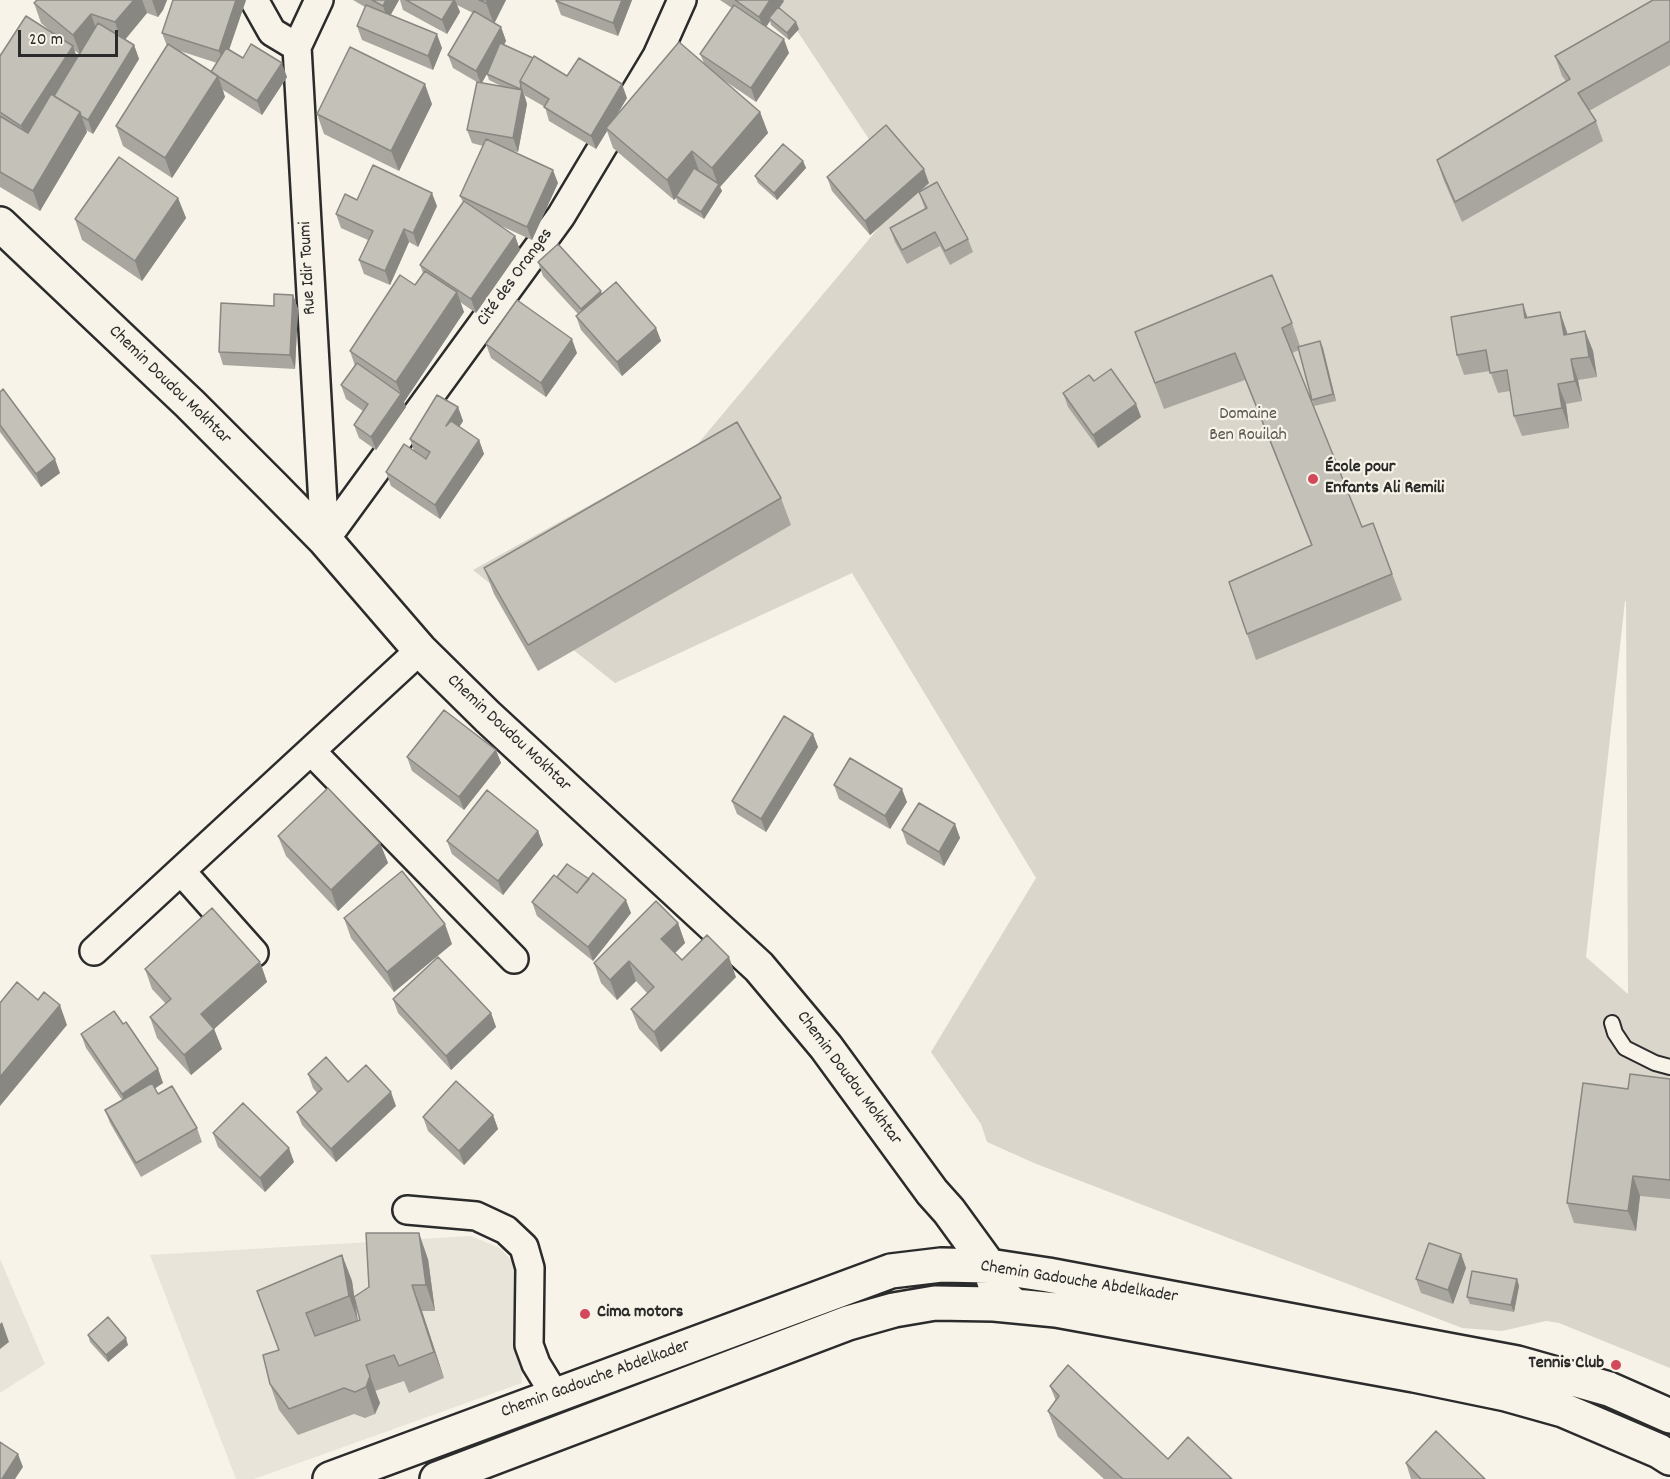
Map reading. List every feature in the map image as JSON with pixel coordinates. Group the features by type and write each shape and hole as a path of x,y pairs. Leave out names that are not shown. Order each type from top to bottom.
{"main road":[{"name":"Chemin Doudou Mokhtar","path":"0,225 190,404 325,540 420,650 488,717 759,967 826,1047 989,1266 997,1291 1015,1306"},
{"name":"Chemin Gadouche Abdelkader","path":"330,1479 891,1271 941,1265 989,1266 1048,1275 1517,1363 1610,1389 1670,1416"},
{"path":"958,1303 989,1266"},
{"name":"Chemin Gadouche Abdelkader","path":"437,1479 848,1323 894,1310 936,1303 1056,1310 1506,1394 1563,1410 1650,1447 1670,1458"}],"street":[{"path":"254,0 272,32 297,47"},
{"name":"Rue Idir Toumi","path":"319,0 297,47 325,540"},
{"name":"Cité des Oranges","path":"325,540 561,216 657,56 682,0"},
{"path":"94,951 420,650"},
{"path":"311,751 514,959"},
{"path":"181,871 254,953"},
{"path":"407,1210 476,1216 506,1230 524,1247 530,1269 529,1345 536,1364 555,1395"}],"lane":[{"path":"1612,1023 1615,1033 1625,1048 1655,1064 1670,1067"}],"shaded area":[{"path":"471,1236 500,1248 518,1268 522,1383 254,1479 236,1479 150,1255"},
{"path":"0,1259 45,1364 0,1393"}],"green space":[{"name":"Domaine Ben Rouilah","path":"770,0 1670,0 1670,1368 1559,1323 1546,1321 1502,1331 1462,1328 1034,1163 987,1142 981,1124 931,1052 1036,878 852,573 615,683 473,570 696,446 906,195 790,20","holes":["1626,601 1628,994 1586,957"]}],"building":[{"path":"37,0 134,0 115,22 91,14 73,35 34,3"},
{"path":"173,0 236,0 219,51 162,33"},
{"path":"372,0 386,0 383,6"},
{"path":"406,0 454,0 442,20"},
{"path":"557,0 622,0 613,23"},
{"path":"735,0 770,0 759,17"},
{"path":"1653,0 1670,0 1670,41 1578,93 1596,121 1455,202 1437,160 1570,79 1555,56"},
{"path":"366,5 437,34 428,56 357,26"},
{"path":"734,5 784,39 751,88 700,54"},
{"path":"778,7 796,22 787,33 769,18"},
{"path":"474,11 501,27 476,71 448,55"},
{"path":"26,16 73,46 21,126 0,112 0,56"},
{"path":"98,23 134,45 88,120 81,116 80,112 54,96"},
{"path":"679,42 760,112 712,168 692,151 667,180 606,128"},
{"path":"500,43 533,58 520,81 520,89 487,74"},
{"path":"168,44 218,76 165,158 116,126"},
{"path":"251,44 282,63 257,101 211,72 226,48 243,58"},
{"path":"350,47 425,84 391,151 317,114"},
{"path":"534,56 567,76 579,58 622,84 591,136 544,107 549,99 520,81"},
{"path":"477,82 522,90 513,138 467,130"},
{"path":"51,94 80,112 33,191 0,172 0,116 28,133"},
{"path":"886,125 924,169 865,221 827,177"},
{"path":"486,139 553,170 527,227 460,196"},
{"path":"783,144 803,161 774,193 755,176"},
{"path":"119,157 178,198 135,261 75,219"},
{"path":"373,165 432,193 413,233 404,229 385,271 359,260 373,231 336,214 345,194 357,200"},
{"path":"694,168 719,184 701,212 676,196"},
{"path":"937,182 968,239 945,251 935,232 902,250 890,228 927,208 919,192"},
{"path":"464,201 515,236 471,299 420,265"},
{"path":"558,244 601,291 581,309 538,262"},
{"path":"425,271 457,292 396,382 350,351 400,275 415,285"},
{"name":"École pour Enfants Ali Remili","path":"1272,275 1292,323 1282,328 1362,527 1373,523 1392,574 1247,634 1229,582 1312,545 1235,353 1155,383 1135,332"},
{"path":"616,282 656,328 617,362 576,316"},
{"path":"274,294 293,295 290,355 219,352 221,303 274,306"},
{"path":"517,300 572,339 541,383 486,344"},
{"path":"1523,304 1525,318 1560,312 1564,335 1585,331 1589,357 1571,359 1575,381 1558,384 1562,408 1514,416 1507,370 1490,373 1486,350 1457,355 1451,317"},
{"path":"1320,341 1333,394 1312,400 1298,347"},
{"path":"357,363 401,394 371,437 354,425 368,404 341,385"},
{"path":"1111,369 1136,404 1093,435 1063,393 1089,375 1094,381"},
{"path":"3,389 55,459 36,474 0,425 0,392"},
{"path":"437,395 458,407 446,426 451,421 479,440 435,505 386,472 404,444 426,459 430,452 410,439"},
{"path":"737,422 781,498 528,645 484,568"},
{"path":"444,710 496,750 459,797 407,757"},
{"path":"784,716 813,734 761,819 732,801"},
{"path":"850,758 902,789 885,816 834,785"},
{"path":"328,788 380,843 331,890 278,836"},
{"path":"487,790 538,831 498,881 447,841"},
{"path":"919,803 955,824 939,852 902,830"},
{"path":"567,864 589,879 577,893 557,877"},
{"path":"402,871 445,924 387,972 344,918"},
{"path":"593,873 626,900 588,947 532,902 554,875 577,893"},
{"path":"656,901 678,923 661,939 682,960 707,935 729,957 654,1032 631,1009 654,987 629,961 610,980 594,963"},
{"path":"212,908 260,962 201,1014 214,1029 184,1055 150,1017 171,999 145,969"},
{"path":"438,957 491,1013 446,1056 393,999"},
{"path":"17,982 38,1000 44,992 60,1005 0,1077 0,1003"},
{"path":"114,1011 123,1024 126,1022 158,1069 122,1094 81,1034"},
{"path":"326,1057 348,1082 366,1065 391,1092 331,1149 297,1112 322,1089 308,1074"},
{"path":"1630,1074 1670,1079 1670,1180 1633,1176 1628,1211 1567,1203 1583,1083 1628,1089"},
{"path":"456,1081 493,1115 459,1151 423,1117"},
{"path":"152,1083 158,1094 172,1086 197,1128 136,1163 105,1110"},
{"path":"243,1103 289,1148 260,1178 213,1133"},
{"path":"366,1233 419,1233 426,1285 412,1285 434,1352 399,1366 394,1355 366,1365 370,1376 366,1387 355,1392 344,1388 289,1409 270,1384 263,1355 279,1350 257,1291 342,1255 349,1296 306,1313 315,1336 360,1320 354,1297 369,1287"},
{"path":"1429,1243 1461,1254 1448,1290 1416,1279"},
{"path":"1472,1271 1517,1279 1511,1305 1467,1297"},
{"path":"108,1317 126,1338 106,1355 88,1335"},
{"path":"1068,1365 1168,1459 1188,1437 1232,1479 1123,1479 1048,1411 1059,1396 1050,1386"},
{"path":"1436,1431 1485,1479 1421,1479 1406,1463"},
{"path":"0,1442 18,1454 2,1479 0,1479"}],"place":[{"name":"École pour Enfants Ali Remili","path":"1313,479"},
{"name":"Cima motors","path":"585,1314"},
{"name":"Tennis Club","path":"1616,1365"}]}
